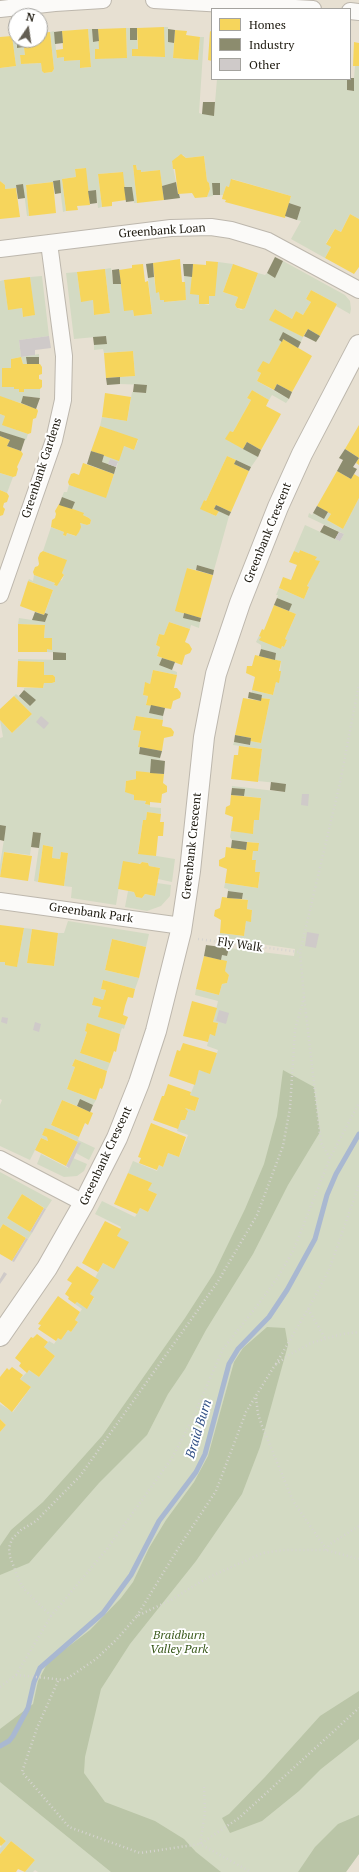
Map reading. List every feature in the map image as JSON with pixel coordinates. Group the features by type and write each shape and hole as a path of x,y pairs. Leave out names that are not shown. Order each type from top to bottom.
{"street":[{"path":"0,9 103,0"},
{"path":"154,0 295,8"},
{"name":"Greenbank Loan","path":"0,249 171,228 218,228 243,233 268,242 359,290"},
{"name":"Greenbank Gardens","path":"0,594 54,440 63,400 64,356 49,243"},
{"name":"Greenbank Crescent","path":"0,1336 47,1268 84,1203 116,1138 139,1083 156,1031 181,931 190,871 204,737 212,690 218,667 256,561 278,507 302,454 359,345"},
{"name":"Greenbank Park","path":"0,901 181,931"},
{"path":"0,1159 84,1203"}],"path":[{"path":"330,1158 321,1143 300,952 340,783 359,684"},
{"name":"Fly Walk","path":"181,931 300,952"},
{"path":"52,1616 26,1592 21,1585 10,1558 9,1548 12,1539 21,1530 36,1521 80,1476 217,1283 257,1215 283,1146 290,1108 295,1030 304,997"},
{"path":"0,1688 16,1675 52,1616 107,1549 172,1458 191,1422 223,1349 278,1277 294,1249 330,1158 359,1103"},
{"path":"16,1675 58,1681 67,1679 96,1659 136,1616 216,1491 222,1478 238,1430 251,1403 308,1309 331,1264 359,1185"},
{"path":"308,1309 326,1338"},
{"path":"276,1364 304,1346 326,1338 359,1332"},
{"path":"256,1397 258,1414 262,1426 293,1500 326,1550"},
{"path":"326,1550 330,1544 359,1526"},
{"path":"136,1616 171,1600 207,1578 263,1552 283,1550 326,1550 359,1559"},
{"path":"58,1681 37,1728 22,1772 69,1827 140,1853 200,1844 239,1818 359,1708"},
{"path":"200,1844 205,1813 204,1787"},
{"path":"200,1844 251,1872"}],"green space":[{"path":"164,27 168,27 168,42 174,43 173,58 198,60 200,37 204,37 199,113 214,115 217,80 347,80 347,90 353,91 355,66 359,66 359,219 350,214 341,232 335,229 326,243 331,247 325,258 291,239 301,221 297,220 301,207 289,203 291,196 232,179 229,187 226,186 223,195 220,195 220,183 213,183 213,196 207,197 210,189 207,181 204,156 186,158 183,155 178,156 177,159 172,162 176,182 162,186 160,170 141,172 141,170 137,170 136,165 133,165 137,203 134,203 132,187 124,187 122,172 98,174 102,207 98,208 96,190 88,191 85,168 75,169 76,177 62,179 66,211 63,212 59,180 26,185 29,216 27,216 23,184 16,185 16,188 5,189 5,185 0,181 0,68 16,66 14,48 24,48 25,55 20,55 21,64 41,63 44,73 52,72 54,69 50,32 54,31 57,58 64,57 64,61 80,60 81,68 91,67 88,29 92,29 93,42 99,41 99,49 95,49 95,59 127,57 126,28 130,28 130,40 137,40 138,49 132,49 132,56 164,57"},
{"path":"283,261 345,295 350,301 351,309 350,314 336,306 337,304 311,290 306,299 311,302 303,315 296,311 292,319 275,309 270,320 303,337 301,342 283,333 279,340 282,342 269,364 257,371 261,373 257,381 289,399 286,403 272,395 269,400 252,390 247,398 251,400 233,432 230,431 226,439 258,457 251,467 227,456 206,501 204,500 201,509 216,516 219,511 229,516 214,570 197,565 196,570 187,568 183,617 200,622 199,628 191,625 190,629 169,622 164,635 159,634 156,645 160,647 157,656 162,658 159,665 177,672 177,675 153,670 150,684 145,683 143,695 148,696 146,704 151,705 150,713 163,716 163,720 136,716 133,730 141,731 138,747 140,747 139,754 160,758 160,760 151,759 150,773 136,771 136,779 126,781 125,791 134,795 134,800 146,801 145,804 150,805 150,807 161,808 161,814 147,812 146,820 143,820 138,853 175,859 172,882 158,879 160,868 149,866 148,863 142,862 121,875 116,905 71,898 72,887 64,886 68,853 61,852 60,859 52,858 53,847 43,845 38,882 34,881 41,833 33,832 30,855 4,852 0,877 0,865 6,826 0,825 0,738 3,737 0,720 12,733 32,714 14,696 16,694 30,706 35,700 24,690 24,688 43,688 44,683 55,682 55,677 53,675 44,675 44,662 18,661 18,659 66,660 66,653 47,652 47,649 52,649 44,638 45,625 18,624 19,618 45,622 48,615 45,613 53,590 28,581 29,579 33,581 34,575 55,583 54,585 57,586 59,581 62,580 64,575 62,573 66,560 43,551 51,527 64,532 63,535 66,536 67,533 75,536 79,532 80,523 87,525 90,524 91,520 83,515 83,513 72,509 75,502 62,497 64,492 67,492 69,485 106,497 118,463 110,459 108,464 102,462 104,455 124,446 134,450 138,440 100,426 102,417 127,421 132,392 146,393 147,385 120,384 120,377 135,376 133,351 104,353 103,349 94,350 94,345 107,343 106,336 74,339 66,273 77,272 81,301 93,300 94,315 110,313 105,269 111,268 113,284 121,284 133,310 134,316 152,314 148,278 154,277 156,292 159,292 160,300 164,300 165,302 186,300 184,276 192,277 199,295 199,303 209,305 209,296 218,262 233,264 223,292 238,297 235,305 241,310 245,308 258,273 265,275 267,273 275,277"},
{"path":"42,276 49,336 19,340 21,357 11,359 11,368 2,368 2,387 14,387 14,389 19,389 19,392 24,389 40,389 40,398 23,396 21,403 0,397 0,281 4,280 8,309 22,308 23,317 34,315 30,277"},
{"path":"39,354 39,357 26,357 27,364 23,364 21,357"},
{"path":"0,414 5,416 3,425 28,434 26,440 0,431"},
{"path":"0,473 13,477 7,493 0,490"},
{"name":"Braidburn Valley Park","path":"359,498 359,1854 346,1872 38,1872 35,1870 33,1872 25,1872 35,1860 11,1841 0,1854 0,1848 6,1841 0,1836 0,1432 6,1425 0,1419 0,1404 13,1412 31,1387 20,1379 29,1370 39,1377 55,1356 44,1347 49,1341 54,1344 58,1338 61,1340 68,1330 71,1332 78,1322 75,1320 82,1309 75,1304 77,1302 87,1308 94,1298 90,1294 95,1278 103,1263 114,1269 117,1236 121,1227 95,1214 102,1201 135,1217 140,1208 148,1212 157,1194 148,1190 151,1183 128,1173 133,1161 157,1171 159,1165 163,1167 168,1153 179,1157 188,1135 177,1131 181,1120 185,1120 188,1112 185,1108 195,1111 199,1099 190,1095 199,1070 210,1073 218,1050 207,1046 210,1034 215,1035 218,1023 213,1022 218,1001 195,995 196,989 219,995 222,984 227,983 229,975 225,971 221,960 222,955 227,956 229,948 294,956 295,949 219,938 220,933 244,936 246,921 251,921 252,910 247,909 248,900 242,899 243,893 228,891 228,889 224,888 225,883 258,888 260,873 255,872 256,860 252,860 253,851 258,851 259,843 232,840 230,837 231,831 253,833 254,820 259,820 261,798 244,796 244,789 232,788 232,786 284,792 286,784 258,781 262,749 233,745 234,742 249,745 250,741 261,743 270,699 261,698 262,695 252,693 252,690 273,695 276,682 279,682 281,661 275,660 276,653 261,649 261,645 256,642 259,636 261,637 260,639 281,649 282,646 284,647 287,640 285,639 296,614 289,611 291,604 277,598 278,595 276,595 279,588 304,599 309,587 307,586 319,562 315,560 316,557 300,550 299,553 294,551 305,525 340,541 344,534 308,517 309,513 312,515 313,513 324,519 328,512 331,514 327,520 343,529"},
{"path":"157,883 171,885 170,896 161,906 147,911 125,907 128,891 134,892 136,897 142,898 145,894 155,896"},
{"path":"68,921 149,934 146,947 112,939 105,970 139,978 135,989 103,980 101,989 106,990 103,1000 94,997 92,1005 101,1007 99,1017 125,1025 124,1029 122,1028 120,1034 87,1024 85,1031 87,1032 80,1053 110,1063 107,1071 75,1059 72,1066 75,1067 67,1089 96,1100 93,1105 80,1099 77,1106 62,1100 51,1125 79,1137 78,1140 95,1148 89,1160 76,1153 80,1143 53,1130 45,1129 42,1135 47,1137 48,1141 41,1138 30,1160 0,1146 0,1105 2,1100 0,1099 0,962 5,962 5,965 17,966 24,928 32,929 27,963 54,966 58,933 64,933"},
{"path":"283,1070 314,1087 320,1132 288,1185 253,1254 206,1330 185,1369 168,1394 147,1435 99,1483 29,1563 0,1575 0,1546 11,1530 43,1502 102,1436 185,1318 214,1273 245,1209 264,1164 277,1116"},
{"path":"41,1154 68,1168 73,1158 87,1164 84,1171 77,1176 64,1177 37,1164"},
{"path":"0,1172 52,1200 46,1209 22,1194 7,1218 32,1233 28,1239 3,1224 0,1229"},
{"path":"267,1327 285,1328 288,1345 260,1447 242,1494 196,1561 130,1644 101,1689 85,1757 84,1773 105,1802 155,1821 184,1839 196,1852 221,1872 111,1872 0,1782 0,1729 33,1704 38,1681 48,1662 90,1630 121,1598 133,1582 149,1548 166,1520 194,1482 208,1456 234,1362 243,1348"},
{"path":"359,1691 359,1739 321,1769 299,1791 262,1821 230,1833 222,1818 229,1814 265,1777 320,1716"},
{"path":"359,1815 359,1854 346,1872 298,1872 315,1847 338,1824"}],"building: Homes":[{"path":"164,27 165,57 132,56 132,49 138,49 137,28"},
{"path":"126,28 127,58 95,59 95,49 99,49 98,29"},
{"path":"88,29 91,67 80,68 80,60 64,61 64,57 57,58 56,50 63,49 62,31"},
{"path":"175,30 187,31 186,35 200,37 198,60 173,58"},
{"path":"210,31 211,61 208,60"},
{"path":"48,32 50,32 54,69 52,72 44,73 42,71 41,63 21,64 20,55 25,55 24,48 48,48"},
{"path":"8,36 8,48 14,48 16,66 0,68 0,37"},
{"path":"354,42 359,43 359,66 353,66"},
{"path":"181,154 186,158 204,156 207,181 210,189 207,197 195,198 192,193 178,194 175,169 173,169 172,161"},
{"path":"133,165 136,165 137,170 141,170 141,172 160,170 164,200 137,203"},
{"path":"86,168 90,205 77,206 78,210 66,211 62,179 76,177 75,169"},
{"path":"123,172 126,200 112,202 112,206 102,207 98,174"},
{"path":"231,179 291,196 285,218 225,202 226,200 222,199 223,195 226,186 229,187"},
{"path":"0,181 5,185 5,189 16,188 20,217 0,219"},
{"path":"53,182 56,213 29,216 26,185"},
{"path":"350,214 359,219 359,267 354,274 325,258 331,247 326,244 335,229 341,232"},
{"path":"180,259 182,282 185,282 186,300 164,302 164,300 160,300 159,292 156,293 153,263"},
{"path":"206,261 218,262 215,296 209,296 209,304 199,304 199,295 190,294 193,264 206,265"},
{"path":"143,264 145,282 148,281 152,314 134,316 133,310 124,311 119,270 132,268 132,265"},
{"path":"233,264 258,273 245,308 243,309 237,308 235,305 238,297 223,292"},
{"path":"105,269 110,313 94,315 93,300 81,302 77,272"},
{"path":"30,277 35,315 23,317 22,308 8,310 4,280"},
{"path":"311,290 337,304 320,336 308,329 303,337 269,320 275,309 292,319 296,311 303,315 311,302 306,299"},
{"path":"283,339 312,356 292,392 277,384 274,390 257,381 261,373 257,371 263,361 269,364"},
{"path":"133,351 135,376 106,378 104,353"},
{"path":"21,357 23,364 40,364 42,367 42,374 39,375 39,379 42,380 42,387 40,389 24,389 24,392 19,392 19,389 14,389 14,387 2,387 2,368 11,368 11,359"},
{"path":"252,390 269,400 266,406 281,414 261,450 247,442 243,449 225,439 230,431 233,432 251,400 247,398"},
{"path":"105,393 131,397 127,421 102,417"},
{"path":"0,396 37,409 38,411 36,418 33,419 31,433 28,434 2,425 5,416 0,414"},
{"path":"359,425 359,458 345,449"},
{"path":"100,426 138,439 134,450 124,446 119,461 91,451"},
{"path":"0,436 10,440 7,446 21,451 23,454 17,467 18,469 16,476 13,477 0,473"},
{"path":"227,456 236,460 234,464 249,471 231,512 216,505 214,509 219,511 216,516 200,509 204,500 206,501"},
{"path":"359,458 359,465 356,463"},
{"path":"83,463 114,474 106,498 69,485 68,482 71,474 74,473 79,475"},
{"path":"337,471 351,479 354,474 359,477 359,498 343,529 327,520 331,514 317,506"},
{"path":"0,490 7,493 9,496 7,502 4,503 3,507 5,509 3,515 0,516"},
{"path":"59,504 84,513 83,515 91,520 90,524 87,525 80,523 81,527 76,536 67,533 66,536 63,535 64,532 51,527 52,520 55,518 56,514 55,511"},
{"path":"300,550 317,557 315,560 320,561 307,586 309,587 304,599 279,588 283,577 291,580 297,565 289,562 294,551 299,553"},
{"path":"43,551 67,560 62,573 64,575 57,586 54,585 55,583 34,575 33,572 35,567 39,564 38,558 40,553"},
{"path":"187,568 213,575 201,618 175,611"},
{"path":"28,581 53,590 44,615 20,606"},
{"path":"274,605 296,614 285,639 287,640 284,647 282,646 281,649 259,640 262,629 264,630"},
{"path":"169,622 190,629 185,642 189,644 192,649 190,653 185,655 182,665 157,656 160,647 156,645 159,634 164,635"},
{"path":"18,624 45,625 44,638 52,638 52,650 47,649 47,652 18,652"},
{"path":"255,655 281,661 279,683 276,682 273,695 252,690 255,677 246,673 247,666 252,666"},
{"path":"18,661 44,662 44,675 53,675 55,677 55,682 44,683 43,688 17,687"},
{"path":"153,670 177,675 174,688 177,688 181,693 180,698 173,701 171,709 146,705 148,696 143,695 145,682 150,684"},
{"path":"14,696 32,714 12,733 0,720 0,709"},
{"path":"243,698 261,701 261,698 270,699 261,743 250,741 251,738 235,735"},
{"path":"136,716 163,720 162,726 171,728 174,732 173,736 164,738 162,751 138,747 141,731 133,730"},
{"path":"239,746 262,749 258,782 231,779 234,755 238,755"},
{"path":"136,771 164,774 163,783 167,786 167,792 162,794 161,803 150,802 150,805 145,804 146,801 134,800 134,795 125,792 126,781 136,779"},
{"path":"231,795 261,798 259,820 254,820 253,834 231,831 233,817 225,814 226,807 230,805"},
{"path":"147,812 161,814 160,822 164,822 163,836 158,836 156,856 138,854 143,820 146,820"},
{"path":"247,842 259,843 258,851 253,851 252,860 256,860 255,872 260,872 258,888 225,883 227,869 219,866 219,860 225,857 226,847 246,850"},
{"path":"43,845 53,847 52,858 60,859 61,852 68,853 64,886 38,882"},
{"path":"4,852 32,856 28,881 0,877"},
{"path":"123,861 140,864 142,862 148,863 149,866 160,868 155,896 145,894 142,898 136,897 134,892 118,889"},
{"path":"222,897 248,900 247,909 252,910 251,922 246,921 244,936 220,933 221,920 214,916 215,910 220,908"},
{"path":"0,925 24,928 17,967 5,965 5,962 0,962"},
{"path":"32,929 58,933 54,966 27,963"},
{"path":"112,939 146,947 139,978 105,970"},
{"path":"204,956 227,961 225,971 229,975 227,983 222,984 219,995 196,989"},
{"path":"103,980 135,989 133,998 128,997 125,1006 123,1015 128,1017 125,1025 98,1017 101,1007 92,1005 94,997 103,1000 106,990 101,989"},
{"path":"192,1001 217,1008 213,1022 218,1023 215,1036 210,1034 208,1042 183,1036"},
{"path":"87,1023 120,1034 116,1052 114,1051 110,1063 80,1053 87,1032 85,1031"},
{"path":"183,1043 217,1053 210,1074 199,1070 195,1085 169,1076 177,1050 180,1051"},
{"path":"75,1059 107,1071 104,1084 102,1089 100,1088 96,1100 67,1089 75,1067 72,1066"},
{"path":"168,1084 191,1092 190,1095 199,1098 195,1111 185,1108 188,1111 185,1120 181,1120 178,1129 153,1120"},
{"path":"62,1100 93,1113 88,1125 85,1123 79,1137 51,1125"},
{"path":"151,1123 186,1137 179,1157 168,1153 163,1167 159,1165 157,1170 139,1163 141,1158 138,1157"},
{"path":"45,1128 53,1130 78,1142 66,1166 35,1150 41,1138 48,1141 47,1137 42,1135"},
{"path":"128,1173 152,1183 148,1190 157,1194 148,1212 140,1208 137,1214 114,1204"},
{"path":"22,1194 44,1208 30,1232 7,1218"},
{"path":"105,1221 121,1229 117,1236 129,1242 114,1269 103,1263 98,1272 82,1263"},
{"path":"3,1224 26,1238 12,1261 0,1254 0,1229"},
{"path":"77,1266 99,1280 90,1294 94,1297 87,1309 77,1302 75,1304 68,1299 69,1297 65,1294 72,1283 67,1280"},
{"path":"58,1296 80,1312 75,1320 78,1322 71,1332 68,1330 61,1340 58,1338 56,1341 38,1329 41,1325 38,1324"},
{"path":"37,1334 48,1342 44,1347 55,1356 39,1377 29,1370 27,1373 19,1366 21,1363 15,1358 31,1337 33,1338"},
{"path":"12,1367 23,1375 20,1379 31,1387 12,1412 0,1402 0,1377 7,1368 9,1370"},
{"path":"0,1419 6,1425 0,1432"},
{"path":"0,1836 6,1841 1,1846 0,1845"},
{"path":"11,1841 35,1860 25,1872 18,1869 16,1872 0,1872 0,1854"}],"building: Industry":[{"path":"130,28 137,28 137,40 130,40"},
{"path":"92,29 98,29 99,41 93,42"},
{"path":"168,29 175,30 174,43 168,42"},
{"path":"62,31 63,43 55,44 54,32"},
{"path":"354,78 354,91 347,90 347,80"},
{"path":"203,102 215,102 214,116 202,114"},
{"path":"60,180 61,193 55,194 53,181"},
{"path":"176,182 180,198 164,200 162,186"},
{"path":"212,183 220,183 220,195 213,195"},
{"path":"23,184 25,198 18,199 16,185"},
{"path":"124,187 132,187 134,201 126,202"},
{"path":"96,190 97,203 90,204 88,191"},
{"path":"289,203 301,207 297,220 285,216"},
{"path":"275,257 283,261 275,278 267,273"},
{"path":"153,263 154,277 148,278 146,264"},
{"path":"183,264 193,264 192,277 184,276"},
{"path":"119,269 121,284 113,284 112,270"},
{"path":"308,329 320,336 316,342 304,336"},
{"path":"283,332 301,342 298,348 283,339 282,342 279,340"},
{"path":"106,336 107,344 94,345 93,337"},
{"path":"26,357 39,357 39,364 27,364"},
{"path":"120,377 120,384 107,385 106,378"},
{"path":"134,384 147,385 146,393 133,392"},
{"path":"277,384 292,392 289,399 274,390"},
{"path":"23,396 40,398 36,409 21,403"},
{"path":"0,431 25,439 21,451 7,446 10,440 0,436"},
{"path":"247,442 261,450 258,457 243,449"},
{"path":"345,449 359,458 353,467 357,469 351,479 337,471 343,460 339,458"},
{"path":"91,451 104,455 102,462 116,467 114,474 87,464"},
{"path":"236,460 251,467 249,471 234,464"},
{"path":"62,497 75,502 72,509 59,505"},
{"path":"216,505 231,512 229,516 214,509"},
{"path":"317,506 328,512 324,519 313,513"},
{"path":"324,525 339,532 335,539 320,532"},
{"path":"197,565 214,570 213,575 196,570"},
{"path":"277,598 292,604 289,611 274,605"},
{"path":"35,612 44,615 45,613 48,614 45,622 32,620"},
{"path":"184,613 201,618 200,622 183,618"},
{"path":"261,649 276,653 275,660 259,656"},
{"path":"53,652 66,653 66,660 53,660"},
{"path":"162,658 175,662 172,670 159,665"},
{"path":"24,690 36,700 30,706 19,696"},
{"path":"249,692 262,695 261,701 248,698"},
{"path":"151,705 165,708 163,716 149,713"},
{"path":"235,735 251,738 250,745 234,742"},
{"path":"140,747 162,751 160,758 139,754"},
{"path":"151,759 165,761 164,774 150,773"},
{"path":"271,782 286,784 285,792 270,790"},
{"path":"232,788 245,789 244,796 231,795"},
{"path":"0,825 6,826 4,841 0,840"},
{"path":"33,832 41,833 39,848 31,847"},
{"path":"232,840 247,842 246,850 231,848"},
{"path":"228,891 243,893 242,899 227,898"},
{"path":"206,945 229,948 227,956 222,955 221,960 204,956"},
{"path":"80,1099 93,1105 90,1112 77,1106"}],"building: Other":[{"path":"49,336 51,348 35,350 35,355 21,357 19,340"},
{"path":"110,459 118,462 116,467 108,464"},
{"path":"339,532 344,534 340,541 335,539"},
{"path":"41,716 49,723 44,729 36,722"},
{"path":"302,794 309,794 308,806 301,805"},
{"path":"307,932 319,934 316,948 305,946"},
{"path":"219,1010 229,1013 226,1024 216,1021"},
{"path":"2,1017 8,1018 7,1024 1,1022"},
{"path":"35,1022 41,1024 39,1032 33,1030"},
{"path":"78,1142 81,1143 69,1168 66,1166"},
{"path":"44,1208 46,1209 32,1233 30,1232"},
{"path":"26,1238 28,1239 14,1262 12,1261"},
{"path":"4,1272 7,1274 0,1284 0,1279"}],"waterway":[{"name":"Braid Burn","path":"0,1746 9,1741 13,1736 28,1708 34,1682 40,1668 103,1613 131,1575 159,1521 196,1472 205,1454 229,1364 238,1349 269,1317 287,1290 315,1239 327,1195 336,1174 359,1134"}]}
